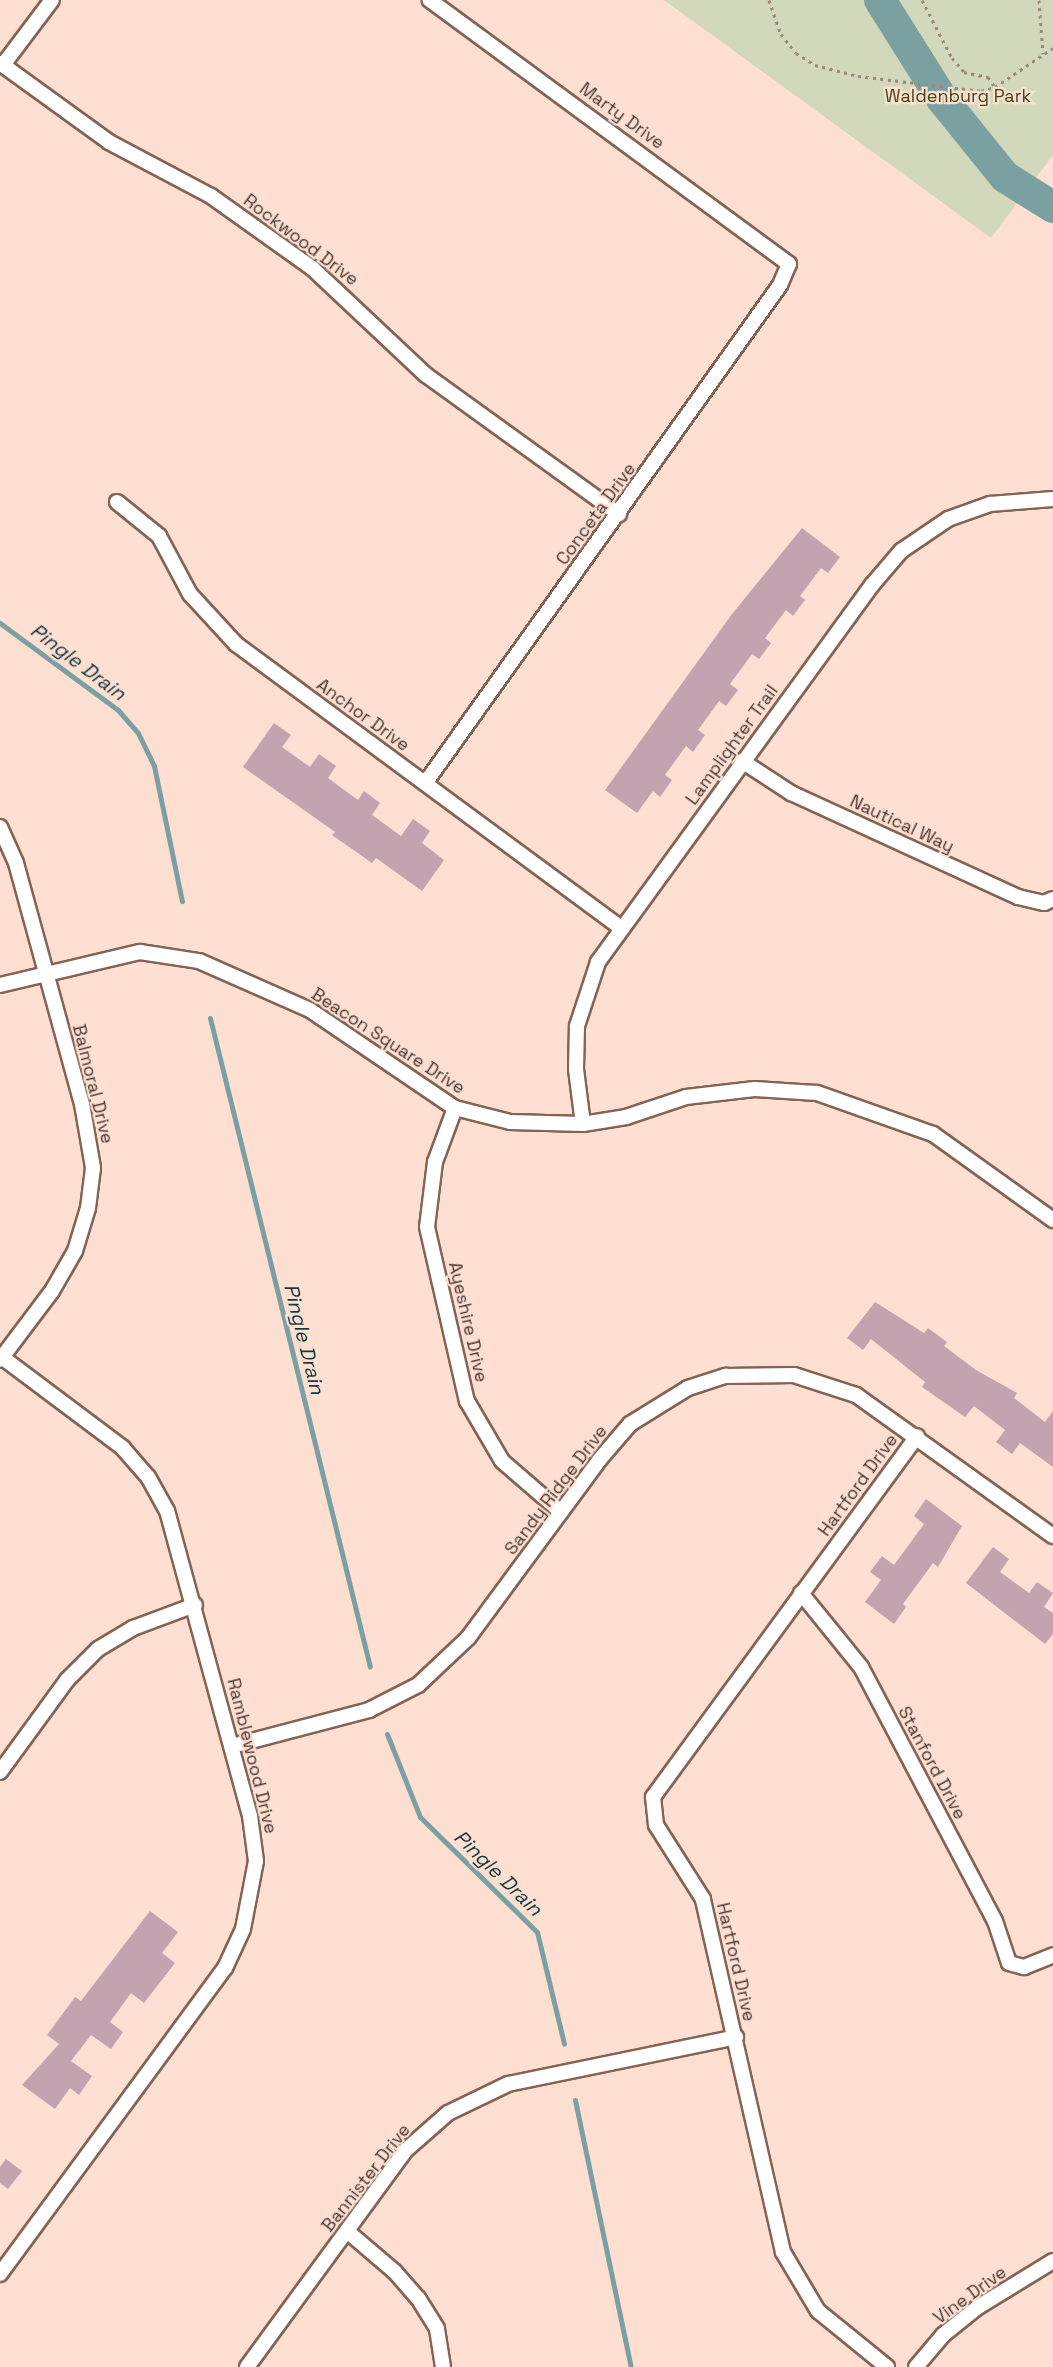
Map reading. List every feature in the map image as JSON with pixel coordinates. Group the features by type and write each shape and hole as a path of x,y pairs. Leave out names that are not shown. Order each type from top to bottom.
{"street":[{"path":"1,64 52,0"},
{"name":"Marty Drive","path":"430,0 789,264"},
{"name":"Rockwood Drive","path":"1,64 109,142 211,196 312,268 426,375 619,514"},
{"name":"Conceta Drive","path":"426,782 780,285 789,264"},
{"name":"Lamplighter Trail","path":"583,1124 576,1069 577,1026 588,983 621,928 742,761 901,551 932,528 967,511 1015,499 1053,499"},
{"name":"Anchor Drive","path":"117,502 159,536 190,594 217,627 257,660 426,782 621,928"},
{"name":"Nautical Way","path":"742,761 790,793 1018,897 1044,903 1053,899"},
{"name":"Balmoral Drive","path":"0,827 16,863 85,1116 91,1149 91,1187 75,1251 51,1291 1,1358"},
{"name":"Beacon Square Drive","path":"0,985 140,952 199,961 310,1010 455,1108 510,1122 583,1124 626,1117 686,1097 755,1089 817,1093 933,1134 1053,1220"},
{"name":"Ayeshire Drive","path":"455,1108 435,1162 427,1227 467,1401 502,1461 561,1512"},
{"name":"Ramblewood Drive","path":"0,2274 213,1985 235,1948 249,1908 256,1861 250,1816 195,1605 167,1511 136,1462 107,1434 1,1358"},
{"name":"Sandy Ridge Drive","path":"232,1746 369,1710 418,1685 468,1638 561,1512 630,1424 688,1388 726,1376 794,1375 836,1387 866,1400 1053,1536"},
{"name":"Hartford Drive","path":"887,2367 818,2311 792,2273 774,2223 736,2037 703,1899 656,1825 653,1797 916,1436"},
{"name":"Stanford Drive","path":"801,1593 861,1667 995,1920 1009,1963 1024,1967 1053,1955"},
{"path":"0,1772 67,1680 98,1650 133,1628 195,1605"},
{"name":"Bannister Drive","path":"247,2367 406,2150 431,2126 467,2101 508,2084 736,2037"},
{"path":"347,2231 395,2272 418,2298 436,2329 443,2367"},
{"name":"Vine Drive","path":"916,2367 943,2335 978,2307 1053,2261"}],"path":[{"path":"769,0 781,34 796,52 815,65 898,81 981,91 995,87 1053,48"},
{"path":"922,0 952,58 964,72 988,77 995,87"},
{"path":"1039,0 1043,54"}],"green space":[{"name":"Waldenburg Park","path":"664,0 1053,0 1053,155 991,238"}],"building":[{"path":"802,528 840,557 828,573 821,568 800,596 805,600 793,616 786,610 765,638 771,643 759,659 752,654 730,684 738,690 726,706 719,701 698,730 705,735 693,752 686,746 665,775 672,780 660,797 653,791 637,813 605,790 732,614"},
{"path":"274,723 291,735 282,747 310,767 319,754 336,766 328,778 358,800 364,791 380,803 372,815 401,836 413,819 430,831 422,843 444,860 422,891 376,858 372,863 332,835 335,832 243,767"},
{"path":"875,1302 924,1333 928,1328 947,1342 944,1346 976,1370 1017,1393 1014,1398 1045,1422 1053,1411 1053,1467 1020,1443 1012,1454 996,1442 1005,1430 974,1406 965,1417 922,1387 925,1382 871,1339 863,1350 847,1338"},
{"path":"926,1499 962,1526 938,1567 933,1563 903,1604 906,1607 894,1624 865,1602 881,1580 870,1572 882,1556 894,1565 924,1524 914,1516"},
{"path":"993,1547 1009,1559 1000,1572 1029,1593 1037,1582 1053,1593 1044,1607 1053,1613 1053,1634 1045,1644 966,1583"},
{"path":"150,1911 178,1932 162,1953 175,1963 144,2003 131,1993 110,2022 123,2032 111,2049 91,2035 71,2061 92,2076 79,2095 70,2088 55,2109 22,2085 59,2044 47,2035 75,1997 81,2001"},
{"path":"6,2159 22,2171 8,2189 0,2183 0,2167"}],"waterway":[{"path":"880,0 942,99 1005,177 1053,207"},
{"name":"Pingle Drain","path":"0,623 118,710 138,733 154,766 182,901"},
{"name":"Pingle Drain","path":"210,1018 370,1667"},
{"name":"Pingle Drain","path":"387,1734 420,1817 537,1932 564,2044"},
{"name":"Pingle Drain","path":"575,2100 631,2367"}]}
